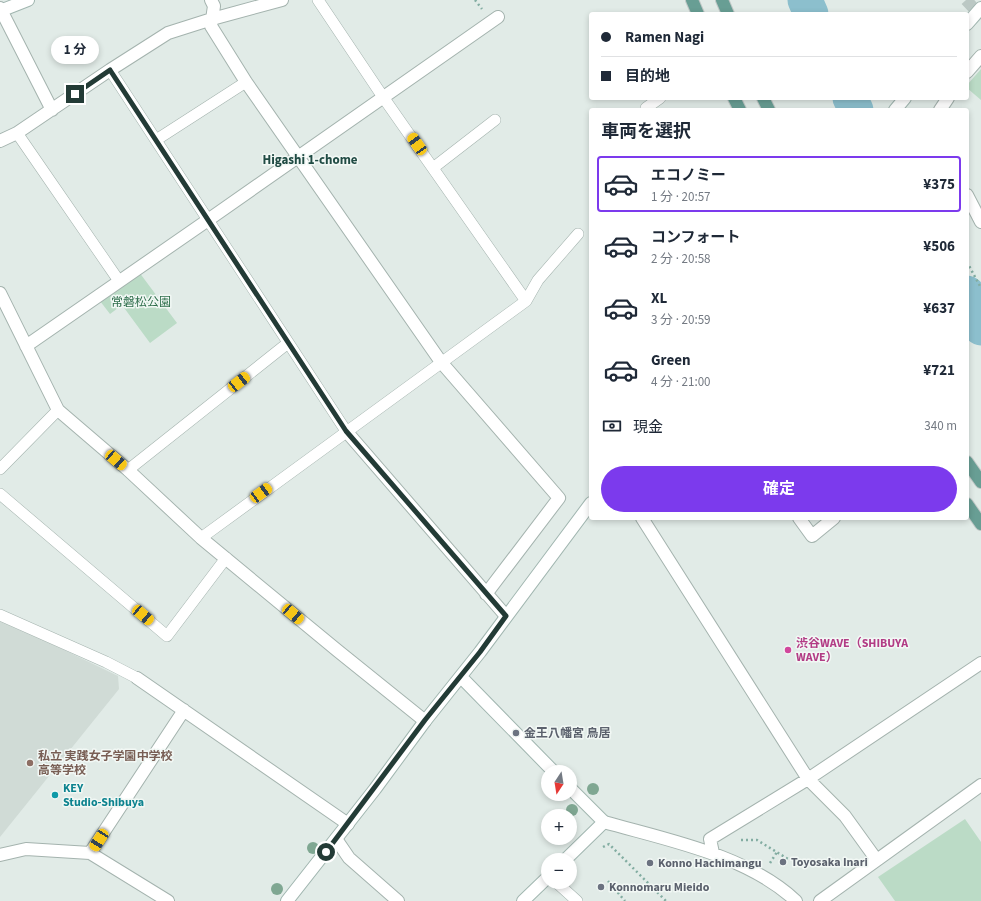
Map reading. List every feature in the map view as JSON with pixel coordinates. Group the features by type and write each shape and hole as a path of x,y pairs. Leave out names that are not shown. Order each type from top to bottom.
{"main road":[{"path":"692,0 697,12"},
{"path":"722,0 727,12"},
{"path":"969,465 981,482"},
{"path":"969,507 981,524"}],"street":[{"path":"28,0 0,10 52,110"},
{"path":"211,0 214,6 211,26 246,82 441,362 559,498 486,594"},
{"path":"0,140 17,133 168,33 212,19 282,0"},
{"path":"969,22 981,8"},
{"path":"26,346 498,17"},
{"path":"969,70 981,56"},
{"path":"897,108 903,100"},
{"path":"969,199 981,222"},
{"path":"0,292 58,410 128,470 201,538 338,651 425,720"},
{"path":"346,431 506,616"},
{"path":"287,901 348,824 425,720 480,652 589,506"},
{"path":"643,520 808,780 845,816 876,859"},
{"path":"800,520 812,536 832,520"},
{"path":"714,853 710,839 808,780 981,664"},
{"path":"461,676 547,765"},
{"path":"137,678 348,824"},
{"path":"90,853 184,710"},
{"path":"820,901 876,859 981,785"},
{"path":"577,795 604,822 714,853 762,876 786,891 796,901"},
{"path":"572,853 604,822"},
{"path":"336,839 349,858 398,901"},
{"path":"0,855 26,848 90,853 168,901"},
{"path":"523,901 541,884"}],"lane":[{"path":"318,0 526,301"},
{"path":"110,70 346,431"},
{"path":"156,140 246,82"},
{"path":"646,108 657,100"},
{"path":"433,168 495,120"},
{"path":"17,133 119,281"},
{"path":"201,538 526,301 538,280 578,234"},
{"path":"128,470 288,343"},
{"path":"0,469 58,410"},
{"path":"0,494 167,636 226,558"},
{"path":"0,615 106,662 137,678"},
{"path":"564,889 577,901"}],"path":[{"path":"969,266 981,288"},
{"path":"710,839 757,840 788,859"},
{"path":"597,849 609,844 666,901"},
{"path":"608,881 625,901"}],"shaded area":[{"name":"私立 実践女子学園中学校 高等学校","path":"0,619 118,676 119,689 0,837"}],"green space":[{"path":"981,69 981,100 969,90 969,83"},
{"name":"常磐松公園","path":"139,272 177,323 150,343 122,305 110,314 100,301"},
{"path":"965,819 981,842 981,901 895,901 878,877"}],"waterway":[{"path":"805,0 810,12"},
{"path":"851,100 855,108"},
{"path":"969,298 981,328"}],"tunnel":[{"path":"966,0 981,16"}],"place":[{"name":"渋谷WAVE（SHIBUYA WAVE）","path":"788,650"},
{"name":"金王八幡宮 鳥居","path":"516,733"},
{"name":"私立 実践女子学園中学校 高等学校","path":"30,763"},
{"name":"KEY Studio-Shibuya","path":"55,795"},
{"name":"Toyosaka Inari","path":"783,862"},
{"name":"Konno Hachimangu","path":"650,863"},
{"name":"Konnomaru Mieido","path":"601,887"}],"district":[{"name":"Higashi 1-chome","path":"310,159"}],"route":[{"path":"75,94 110,70 346,431 506,616 444,699 425,720 375,789 326,852"}]}
